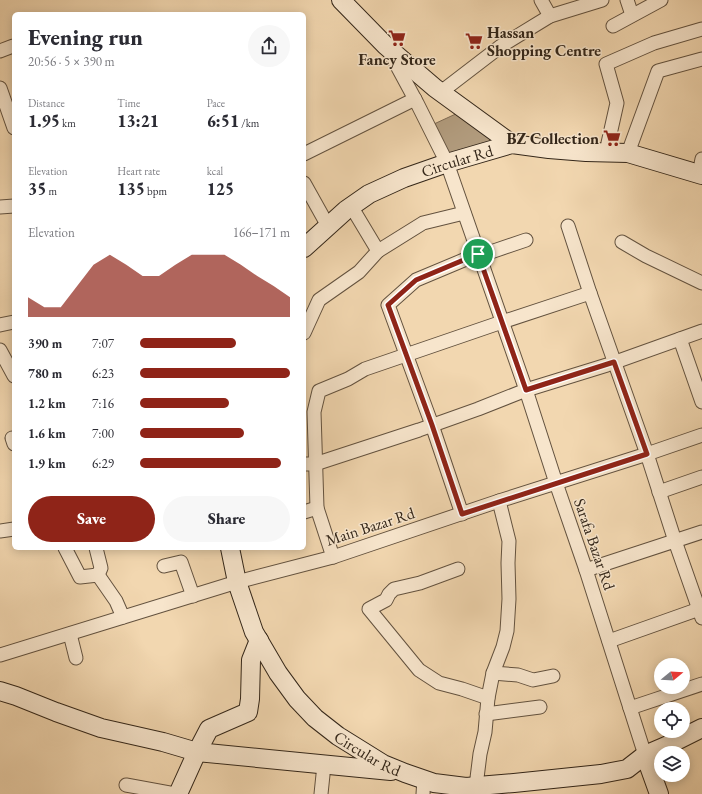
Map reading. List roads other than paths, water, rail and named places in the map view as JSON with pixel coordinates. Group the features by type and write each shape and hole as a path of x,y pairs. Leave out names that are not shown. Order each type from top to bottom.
{"street":[{"path":"341,0 386,46 441,92 512,144"},
{"path":"541,0 550,16"},
{"path":"441,92 501,46 550,16 602,0"},
{"path":"627,0 632,15"},
{"path":"613,26 661,0"},
{"path":"606,152 617,103 606,64 654,43 702,29"},
{"path":"0,51 12,46"},
{"name":"Sarafa Bazar Rd","path":"386,46 415,99 447,163 526,390 586,570 644,755"},
{"path":"628,153 658,71 702,60"},
{"path":"0,88 12,122"},
{"path":"306,153 415,99"},
{"name":"Circular Rd","path":"306,246 346,210 369,194 404,178 447,163 512,144 586,152 628,153 701,169"},
{"path":"306,187 328,226"},
{"path":"351,206 378,250"},
{"path":"306,329 319,300 359,272 378,250 423,223 464,213"},
{"path":"568,226 647,454 675,541 701,611 609,641"},
{"path":"462,514 432,425 388,305 416,280 479,255 526,240"},
{"path":"622,242 646,256 702,283"},
{"path":"333,556 310,510 309,464 314,412 319,390 348,379 365,369 406,354 590,293"},
{"path":"0,325 12,322"},
{"path":"309,464 432,425 526,390 680,340 702,331"},
{"path":"680,340 702,402"},
{"path":"0,350 12,372"},
{"name":"Main Bazar Rd","path":"0,655 237,582 333,556 702,435"},
{"path":"659,492 702,477"},
{"path":"469,789 480,754 493,673 503,647 507,631 509,599 509,541 499,501"},
{"path":"0,531 12,528"},
{"path":"586,570 702,532"},
{"path":"66,550 80,577 98,575"},
{"path":"96,550 101,568 98,575"},
{"name":"Circular Rd","path":"230,550 237,582 254,632 278,672 297,699 315,718 338,736 383,764 405,773 424,787 434,783 469,789 601,774 626,769 644,755 702,728"},
{"path":"164,566 181,562 193,596"},
{"path":"458,569 441,577 394,589 386,600 369,609 419,670 439,683 488,698"},
{"path":"98,575 116,600 123,617"},
{"path":"70,634 76,658"},
{"path":"126,786 177,794 209,729 248,712 250,699 251,660 259,640"},
{"path":"493,673 518,675 533,680 553,676"},
{"path":"630,708 702,684"},
{"path":"0,692 16,696 102,728 163,742 197,752 405,773"},
{"path":"486,714 540,707"},
{"path":"644,755 659,794"},
{"path":"321,794 324,765"}],"place":[{"name":"Fancy Store","path":"397,38"},
{"name":"Hassan Shopping Centre","path":"474,41"},
{"name":"BZ Collection","path":"612,138"}]}
